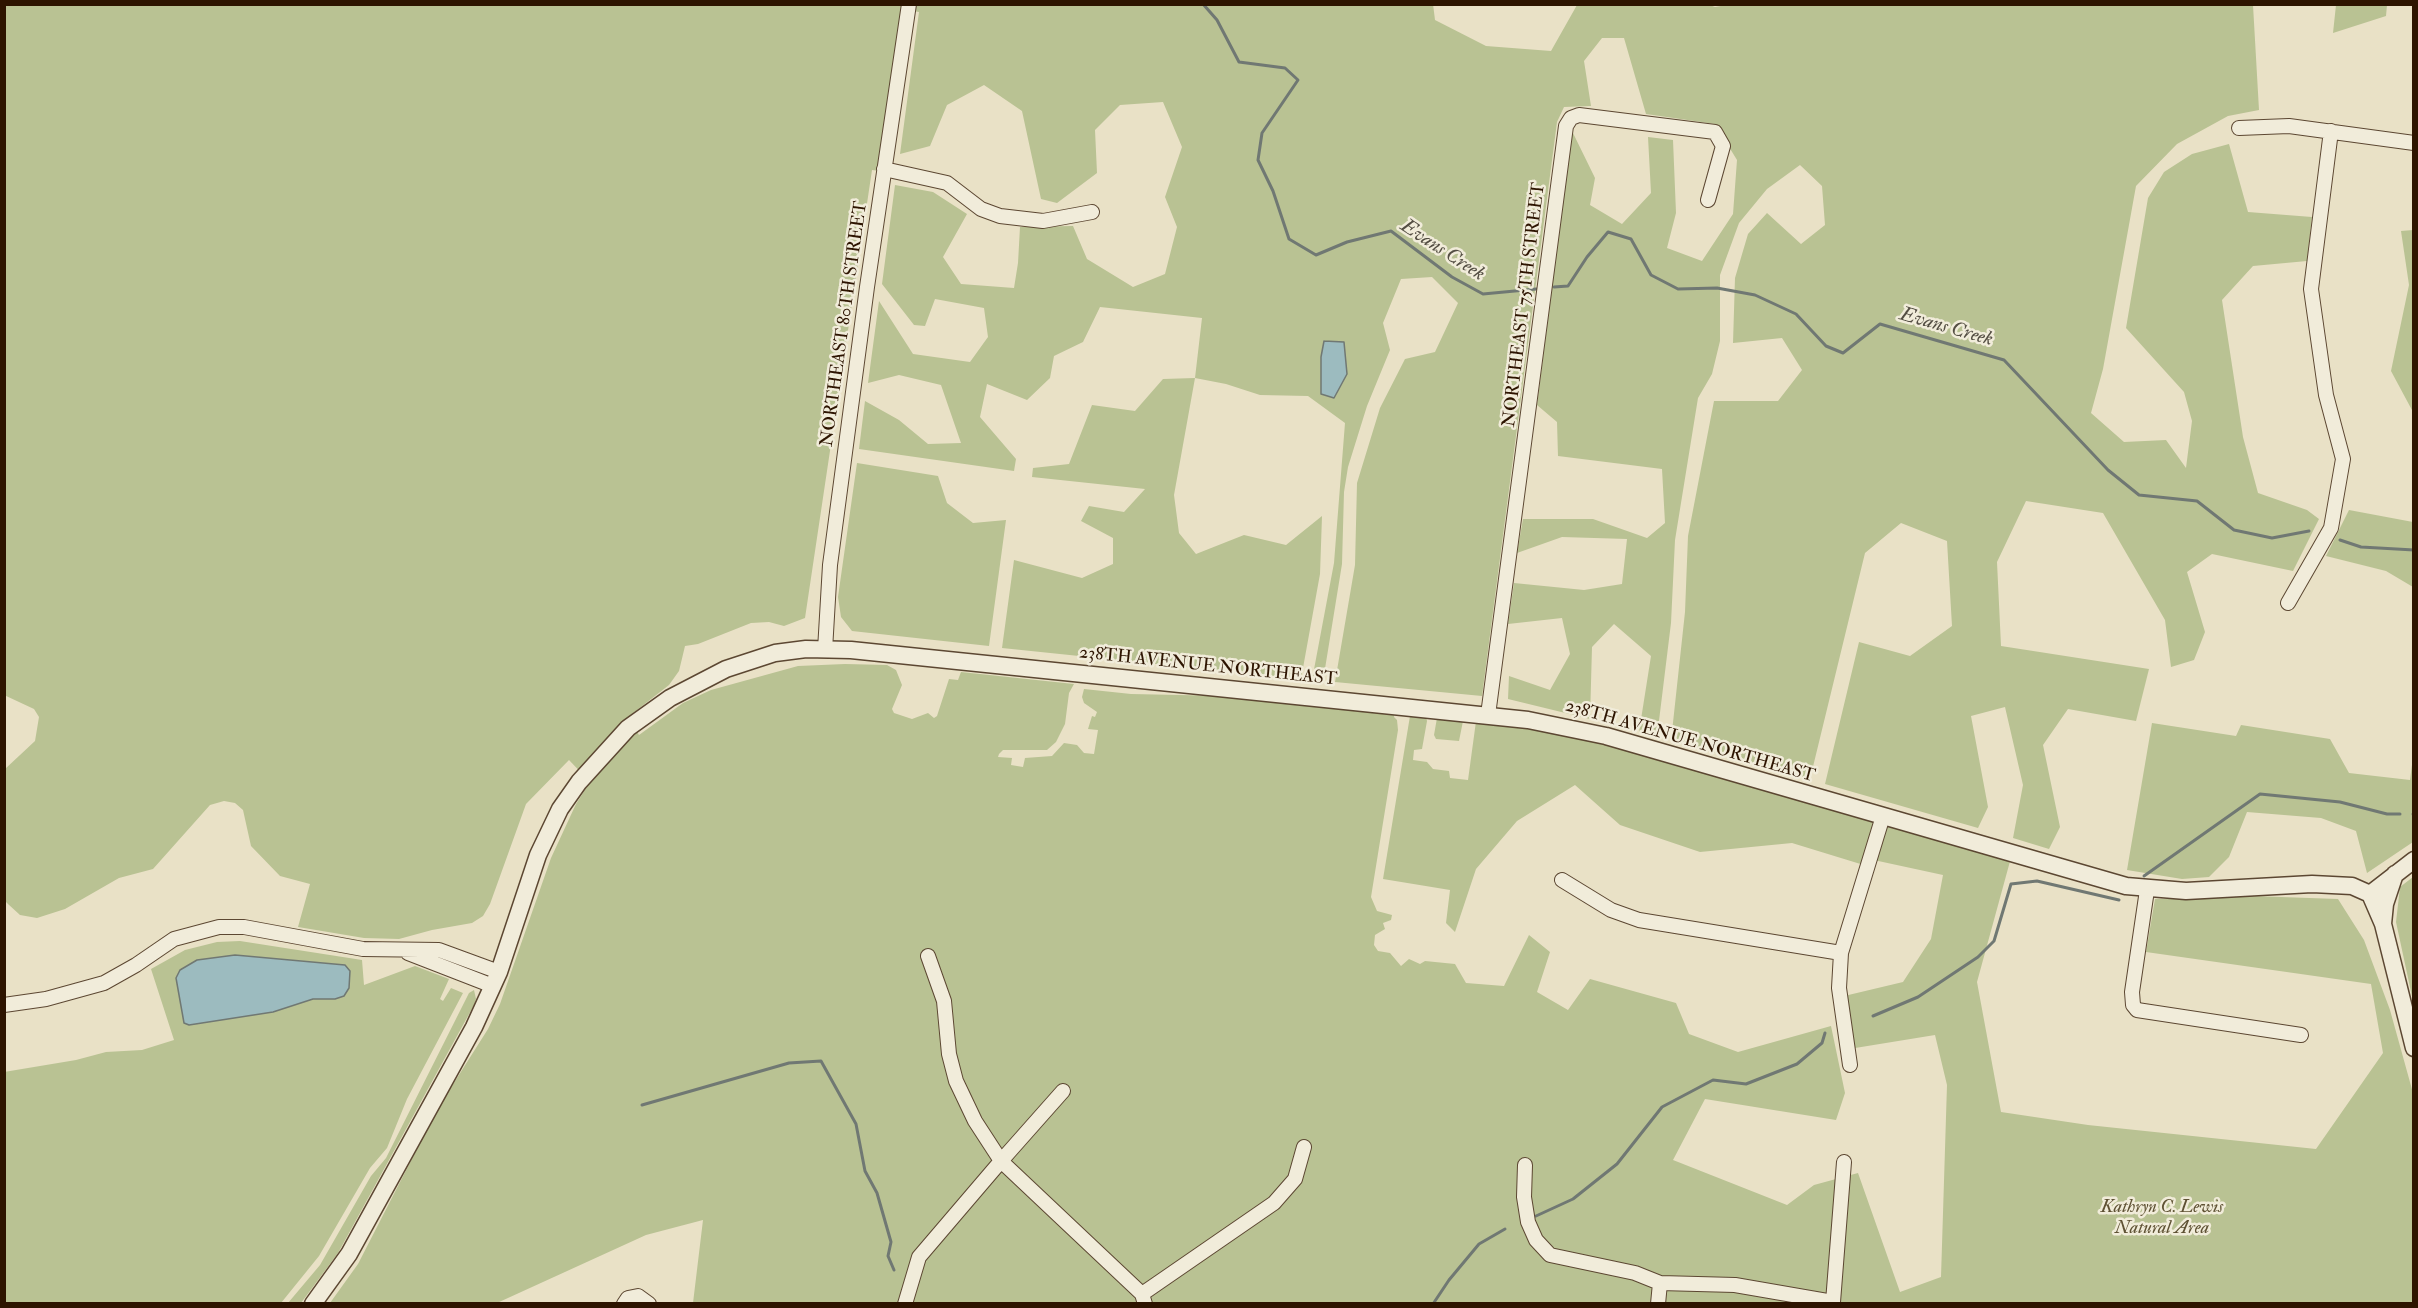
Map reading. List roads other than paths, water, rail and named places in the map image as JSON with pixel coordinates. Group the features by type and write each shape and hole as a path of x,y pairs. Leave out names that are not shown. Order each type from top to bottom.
{"street":[{"name":"NORTHEAST 80TH STREET","path":"825,650 830,565 909,4"},
{"name":"NORTHEAST 75TH STREET","path":"1488,715 1566,126 1571,118 1579,115 1715,132 1723,146 1708,200"},
{"path":"2239,128 2289,126 2414,142"},
{"path":"2288,603 2331,528 2343,459 2326,395 2311,289 2331,131"},
{"path":"884,169 947,183 981,209 1000,216 1043,221 1092,212"},
{"name":"238TH AVENUE NORTHEAST","path":"313,1304 349,1254 474,1027 496,979 538,855 560,809 579,782 628,728 670,698 706,678 746,661 790,651 825,650 1488,715 1554,724 1606,736 2091,878 2146,890 2186,891 2312,884 2352,886 2370,894"},
{"path":"1850,1065 1839,988 1841,953 1883,816"},
{"path":"2414,860 2370,894 2383,924 2414,1048"},
{"path":"2383,924 2385,904 2395,874"},
{"path":"1562,880 1611,910 1639,920 1841,953"},
{"path":"2146,890 2133,1005 2144,1013 2301,1035"},
{"path":"4,1005 46,999 104,983 174,939 219,927 244,927 363,949 439,950 496,979"},
{"path":"928,956 944,1001 949,1054 956,1081 975,1121 1001,1161 1144,1299 1274,1203 1295,1179 1304,1147"},
{"path":"905,1304 919,1257 1063,1091"},
{"path":"1525,1165 1526,1214 1536,1240 1543,1250 1559,1259 1635,1274 1660,1283 1735,1285 1828,1301 1844,1162"},
{"path":"1658,1304 1660,1283"},
{"path":"624,1304 628,1298 638,1296 649,1304"}],"water":[{"path":"1324,341 1344,342 1347,374 1334,398 1321,394 1321,357"},
{"path":"235,955 345,965 350,971 349,988 344,996 335,999 313,999 273,1012 189,1025 184,1023 176,978 180,970 197,960"}],"waterway":[{"name":"Evans Creek","path":"1203,4 1217,20 1239,62 1285,68 1298,80 1262,133 1258,160 1273,191 1289,239 1316,255 1347,242 1391,231 1452,277 1483,294 1536,289"},
{"name":"Evans Creek","path":"1554,287 1568,286 1587,257 1608,232 1631,239 1651,275 1678,289 1717,288 1755,295 1796,314 1826,346 1843,353 1880,324 2004,360 2108,470 2139,495 2197,501 2234,530 2272,538 2309,531"},
{"name":"Evans Creek","path":"2340,540 2361,547 2414,550"},
{"path":"2144,876 2260,794 2340,802 2387,814 2400,814"},
{"path":"1873,1016 1918,997 1978,957 1994,941 2011,884 2037,881 2119,900"},
{"path":"1536,1216 1573,1199 1617,1164 1662,1107 1713,1080 1746,1084 1797,1064 1822,1043 1825,1033"},
{"path":"642,1105 789,1063 821,1061 856,1124 865,1171 877,1193 891,1242 888,1256 894,1270"},
{"path":"1433,1304 1449,1280 1479,1244 1505,1229"}],"park label":[{"name":"Kathryn C. Lewis Natural Area","path":"2162,1218"}]}
